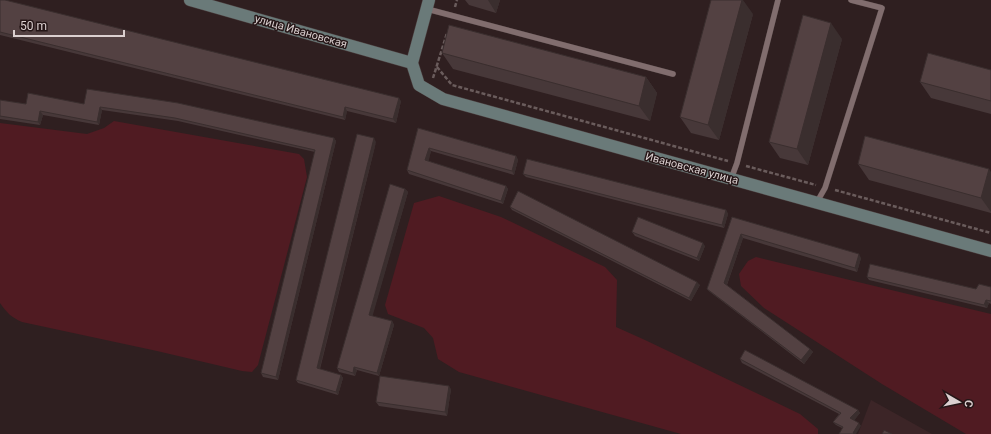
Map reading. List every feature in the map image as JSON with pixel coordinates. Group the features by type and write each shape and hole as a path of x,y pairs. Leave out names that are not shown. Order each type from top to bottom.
{"street":[{"name":"улица Ивановская","path":"190,0 412,62"},
{"path":"412,62 427,4"},
{"name":"Ивановская улица","path":"412,62 419,85 443,100 991,251"}],"lane":[{"path":"731,179 737,163 778,0"},
{"path":"817,203 825,188 882,8 851,0"},
{"path":"427,4 452,16 673,74"}],"path":[{"path":"429,91 457,0"},
{"path":"437,67 452,85 991,233"}],"shaded area":[{"path":"114,121 299,154 304,159 307,177 258,365 252,372 22,322 10,314 0,303 0,123 87,134 104,128"},
{"path":"439,196 501,217 605,267 617,280 616,327 800,414 818,429 818,434 681,434 459,372 438,359 433,338 424,328 388,314 385,305 414,203"},
{"path":"756,257 991,314 991,434 966,434 882,384 764,308 741,286 739,274 748,261"},
{"path":"871,400 932,434 858,434"}],"building":[{"path":"0,0 399,98 393,119 345,107 343,117 0,32"},
{"path":"711,0 742,0 708,125 680,117"},
{"path":"803,15 831,23 797,149 769,142"},
{"path":"449,25 646,77 639,106 442,53"},
{"path":"928,53 991,70 991,101 920,82"},
{"path":"87,89 178,103 334,138 276,377 261,373 315,150 175,118 100,107 97,122 40,111 38,122 0,116 0,100 26,104 28,93 84,104"},
{"path":"418,128 516,156 512,171 429,148 425,160 506,186 501,201 407,170"},
{"path":"357,134 374,138 317,368 341,375 336,392 296,380"},
{"path":"865,136 989,169 981,198 858,164"},
{"path":"527,159 726,210 722,225 523,174"},
{"path":"390,184 405,189 369,315 392,321 377,373 354,367 353,373 337,368"},
{"path":"518,191 697,282 689,298 510,207"},
{"path":"638,217 703,243 697,258 632,232"},
{"path":"732,217 859,254 855,268 741,234 724,283 810,349 801,360 707,289"},
{"path":"870,264 976,289 979,284 991,287 991,301 986,300 984,305 867,277"},
{"path":"745,350 858,410 850,418 859,423 853,433 855,434 839,434 843,427 833,422 841,413 740,359"},
{"path":"380,376 449,386 445,412 376,402"},
{"path":"884,430 892,434 882,434"}]}
